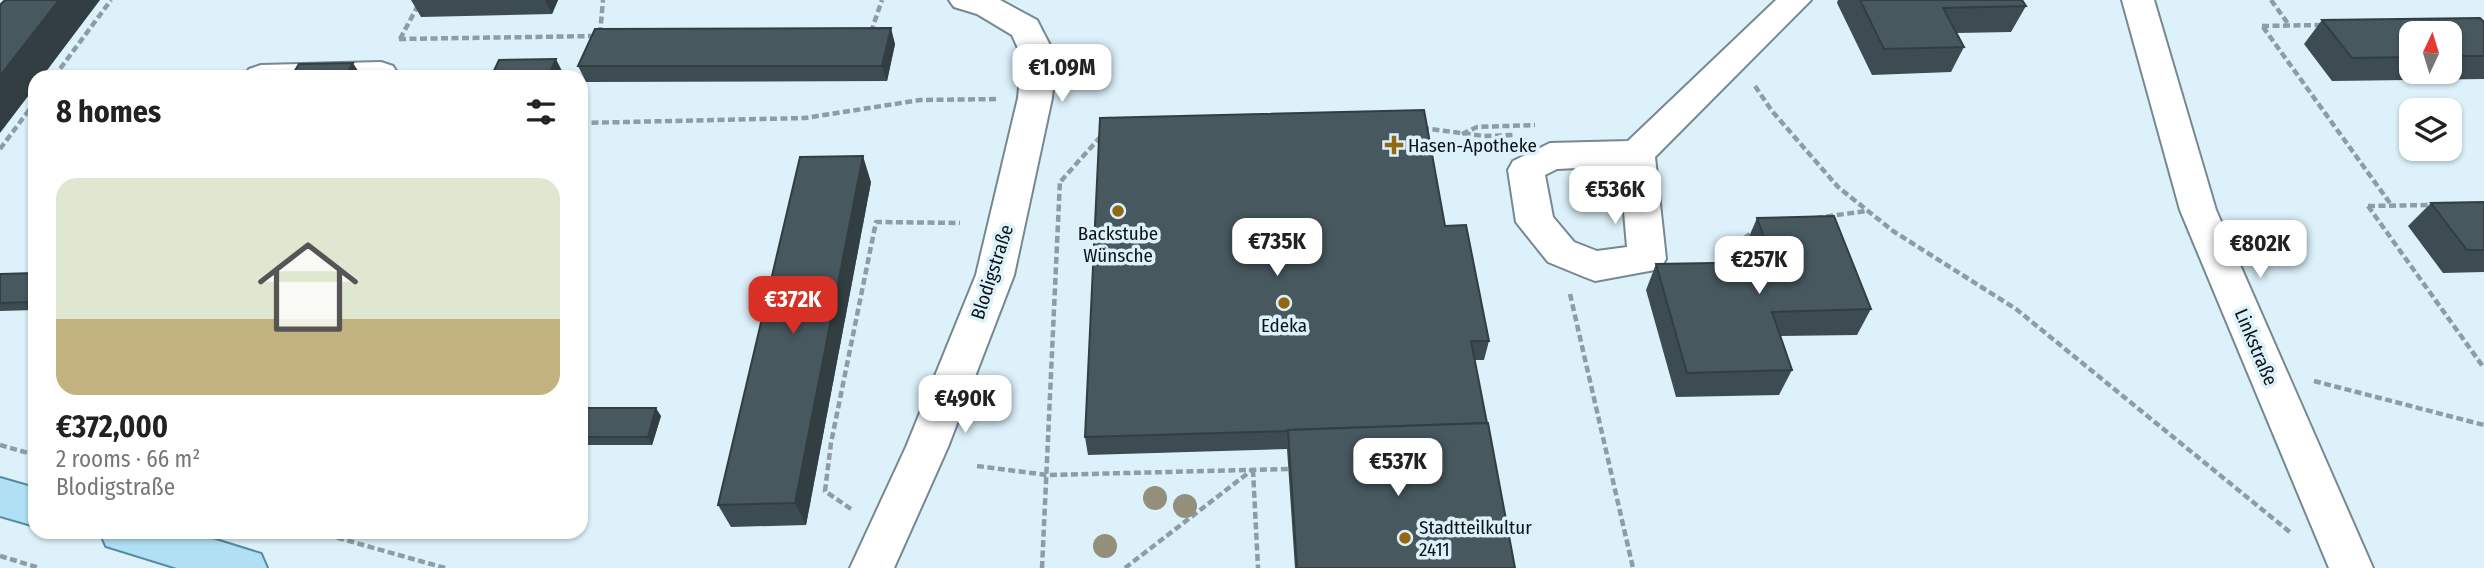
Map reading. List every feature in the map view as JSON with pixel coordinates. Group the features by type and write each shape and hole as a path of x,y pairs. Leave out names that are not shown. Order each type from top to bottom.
{"main road":[{"path":"0,497 28,505"},
{"path":"146,539 245,568"}],"street":[{"path":"1637,153 1647,259 1595,266 1561,252 1535,222 1526,170 1550,156 1637,153 1795,0"},
{"name":"Linkstraße","path":"2138,0 2198,210 2351,568"},
{"name":"Blodigstraße","path":"872,568 927,447 995,275 1024,156 1040,57 1025,28 985,3"}],"path":[{"path":"59,70 111,0"},
{"path":"383,70 422,0"},
{"path":"595,47 600,36 603,0"},
{"path":"871,32 882,0"},
{"path":"2271,0 2290,25"},
{"path":"2332,25 2262,26 2392,206"},
{"path":"400,39 613,36"},
{"path":"1736,57 1772,111 1838,187 1893,232 2016,309 2297,538"},
{"path":"588,122 805,118 920,100 1035,98"},
{"path":"0,149 28,111"},
{"path":"1419,128 1433,127 1462,134 1513,135"},
{"path":"1462,134 1477,127"},
{"path":"1042,568 1061,181 1100,135 1114,135"},
{"path":"1024,156 1061,181"},
{"path":"2445,205 2368,206 2484,368"},
{"path":"1815,218 1867,211"},
{"path":"851,509 825,491 831,443 876,222 960,223"},
{"path":"1711,271 1732,247 1763,225"},
{"path":"1561,252 1633,568"},
{"path":"2266,368 2484,425"},
{"path":"0,445 28,453"},
{"path":"978,467 1046,475 1288,469"},
{"path":"1125,568 1253,470"},
{"path":"1253,470 1258,568"},
{"path":"342,539 445,568"},
{"path":"0,556 40,568"}],"building":[{"path":"5,0 59,0 0,76 0,5"},
{"path":"1860,0 2022,0 2026,6 1943,8 1964,47 1884,49"},
{"path":"2480,18 2484,22 2484,56 2462,56 2462,21 2399,21 2399,57 2352,58 2322,20"},
{"path":"891,28 882,66 578,66 595,29"},
{"path":"556,59 551,70 494,70 499,60"},
{"path":"353,63 349,70 295,70 299,64"},
{"name":"Edeka","path":"1424,110 1445,226 1466,225 1489,341 1471,341 1487,423 1085,437 1100,118"},
{"path":"863,156 795,503 718,505 800,157"},
{"path":"2484,202 2484,250 2467,250 2431,203"},
{"path":"1834,216 1871,309 1772,312 1792,370 1687,373 1656,264 1773,262 1757,218"},
{"path":"28,273 28,302 0,303 0,274"},
{"path":"588,408 656,408 648,437 588,437"},
{"path":"1488,423 1515,568 1297,568 1288,430"}],"place":[{"name":"Hasen-Apotheke","path":"1394,145"},
{"name":"Backstube Wünsche","path":"1118,211"},
{"name":"Edeka","path":"1284,303"},
{"name":"Stadtteilkultur 2411","path":"1405,538"}]}
